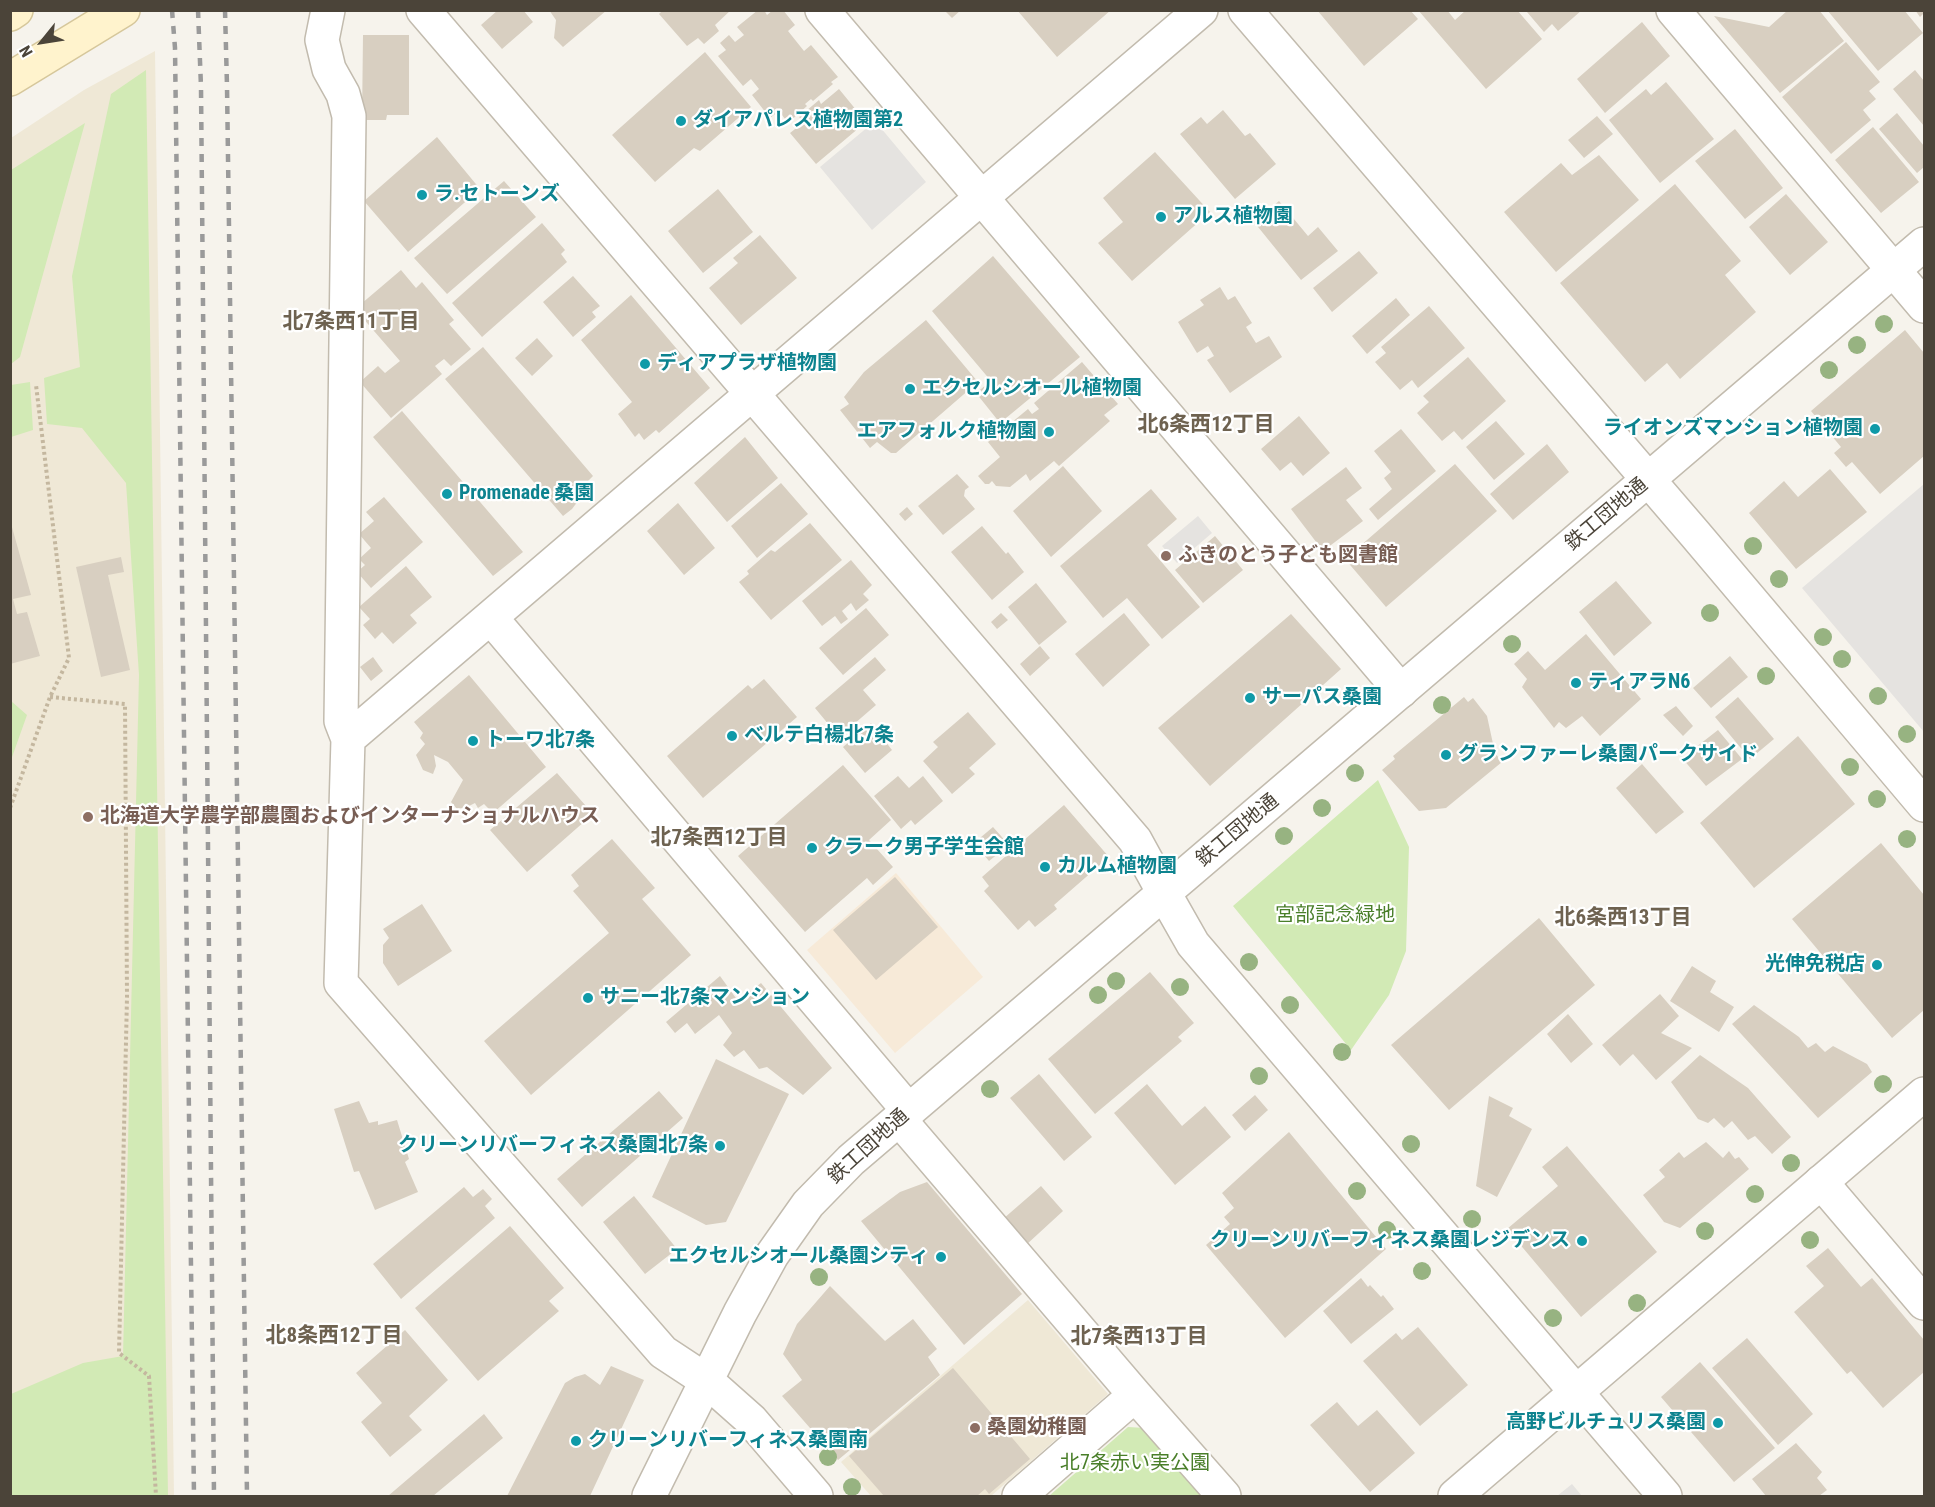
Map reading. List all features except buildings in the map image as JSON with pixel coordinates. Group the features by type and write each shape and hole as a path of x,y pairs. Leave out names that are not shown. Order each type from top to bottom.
{"main road":[{"path":"10,14 16,10"},
{"path":"10,79 123,10"}],"street":[{"path":"328,10 322,40 329,69 343,94 349,116 341,721 348,739 341,983 663,1352 707,1381 751,1420 816,1497"},
{"path":"423,10 1135,840 1193,944 1665,1497"},
{"path":"822,10 1401,691"},
{"path":"348,739 1201,10"},
{"path":"1245,10 1924,805"},
{"path":"1673,10 1924,306"},
{"name":"鉄工団地通","path":"649,1497 740,1313 772,1255 808,1204 851,1160 1924,244"},
{"path":"491,618 1135,1395 1224,1497"},
{"path":"1455,1497 1924,1094"},
{"path":"1821,1182 1924,1303"},
{"path":"1019,1497 1135,1395"}],"path":[{"path":"10,808 50,697 69,658 36,385"},
{"path":"50,697 124,704 127,998 119,1353 149,1376 156,1497"}],"shaded area":[{"name":"北海道大学農学部農園およびインターナショナルハウス","path":"155,51 174,1496 11,1496 11,138 84,90"},
{"path":"875,121 926,182 872,230 820,167"},
{"path":"1924,484 1924,732 1802,588"},
{"path":"1198,516 1212,533 1177,563 1162,546"},
{"path":"896,873 983,977 895,1053 807,950"},
{"name":"桑園幼稚園","path":"1028,1300 1108,1394 991,1496 871,1496 841,1462"},
{"path":"1572,1484 1582,1496 1557,1496"}],"green space":[{"path":"146,70 168,1496 11,1496 11,1394 83,1363 123,1356 139,675 126,483 82,428 47,424 44,378 80,367 72,276 111,94"},
{"path":"85,123 20,357 11,364 11,170"},
{"path":"30,382 33,430 11,437 11,385"},
{"path":"11,701 27,715 11,760"},
{"name":"宮部記念緑地","path":"1378,780 1409,847 1406,951 1389,995 1351,1050 1233,906"},
{"name":"北7条赤い実公園","path":"1128,1427 1145,1428 1206,1496 1049,1496"}],"railway":[{"path":"172,10 175,48 194,1496"},
{"path":"198,10 201,87 214,1496"},
{"path":"225,10 247,1496"}],"place":[{"name":"ダイアパレス植物園第2","path":"681,121"},
{"name":"ラ.セトーンズ","path":"422,195"},
{"name":"アルス植物園","path":"1161,217"},
{"name":"ディアプラザ植物園","path":"645,364"},
{"name":"エクセルシオール植物園","path":"910,389"},
{"name":"ライオンズマンション植物園","path":"1875,429"},
{"name":"エアフォルク植物園","path":"1049,432"},
{"name":"Promenade 桑園","path":"447,494"},
{"name":"ふきのとう子ども図書館","path":"1166,556"},
{"name":"ティアラN6","path":"1576,683"},
{"name":"サーパス桑園","path":"1250,698"},
{"name":"ベルテ白楊北7条","path":"732,736"},
{"name":"トーワ北7条","path":"473,741"},
{"name":"グランファーレ桑園パークサイド","path":"1446,755"},
{"name":"北海道大学農学部農園およびインターナショナルハウス","path":"88,817"},
{"name":"クラーク男子学生会館","path":"812,848"},
{"name":"カルム植物園","path":"1045,867"},
{"name":"光伸免税店","path":"1877,965"},
{"name":"サニー北7条マンション","path":"588,998"},
{"name":"クリーンリバーフィネス桑園北7条","path":"720,1146"},
{"name":"クリーンリバーフィネス桑園レジデンス","path":"1582,1241"},
{"name":"エクセルシオール桑園シティ","path":"941,1257"},
{"name":"高野ビルチュリス桑園","path":"1718,1423"},
{"name":"桑園幼稚園","path":"975,1428"},
{"name":"クリーンリバーフィネス桑園南","path":"576,1441"}],"district":[{"name":"北7条西11丁目","path":"351,323"},
{"name":"北6条西12丁目","path":"1206,426"},
{"name":"北7条西12丁目","path":"719,839"},
{"name":"北6条西13丁目","path":"1623,919"},
{"name":"北8条西12丁目","path":"334,1337"},
{"name":"北7条西13丁目","path":"1139,1338"}]}
